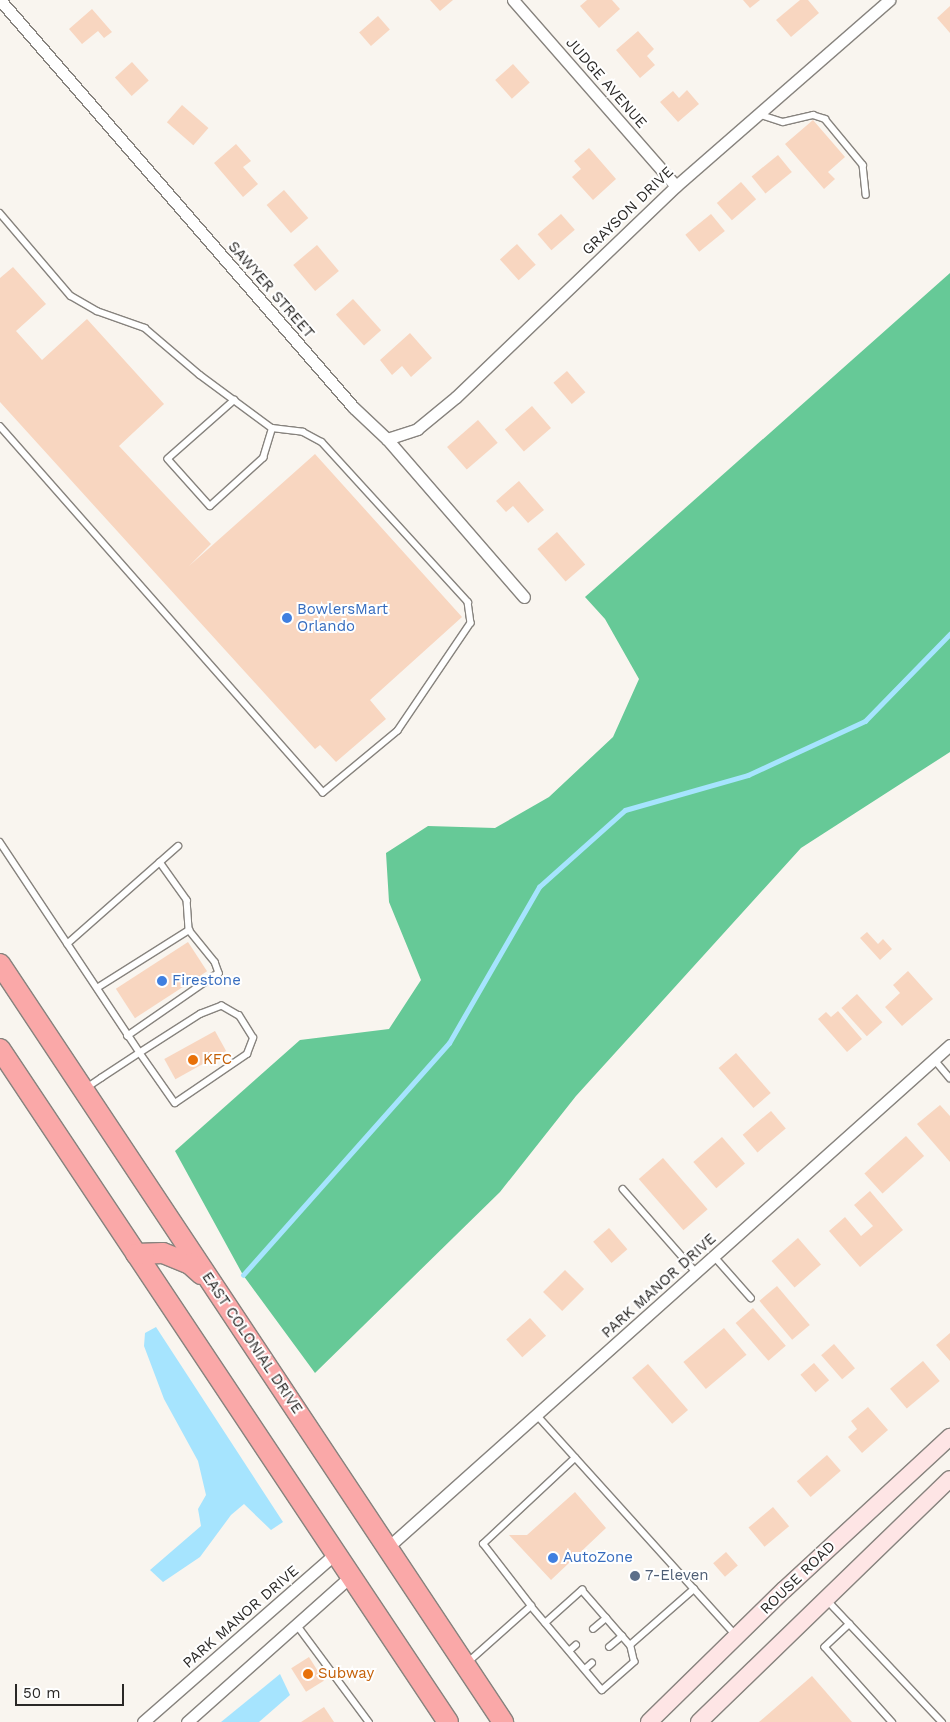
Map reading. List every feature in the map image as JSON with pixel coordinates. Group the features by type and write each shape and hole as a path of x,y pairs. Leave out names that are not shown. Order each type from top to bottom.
{"highway":[{"name":"EAST COLONIAL DRIVE","path":"0,964 503,1722"},
{"path":"0,1049 448,1722"},
{"path":"136,1254 163,1252 190,1264 213,1285"}],"street":[{"name":"SAWYER STREET","path":"0,0 353,408 388,439 524,596"},
{"name":"JUDGE AVENUE","path":"513,0 676,186"},
{"name":"GRAYSON DRIVE","path":"388,439 417,429 456,397 676,186 889,0"},
{"name":"PARK MANOR DRIVE","path":"387,1548 950,1045"},
{"name":"ROUSE ROAD","path":"649,1722 737,1636 950,1437"},
{"path":"699,1722 950,1479"},
{"name":"PARK MANOR DRIVE","path":"143,1722 336,1553"},
{"path":"187,1722 351,1576"}],"lane":[{"path":"758,114 783,122 813,115 825,120 863,165 866,195"},
{"path":"0,213 71,296 97,311 146,328 272,428 304,432 322,442 468,602 471,623 398,731 323,792 0,427"},
{"path":"235,400 168,459 210,506 263,458 272,428"},
{"path":"0,842 128,1036 140,1053 175,1103 247,1054 253,1038 239,1016 222,1006 201,1014 140,1053 84,1090"},
{"path":"67,944 178,846"},
{"path":"0,857 7,852"},
{"path":"128,1036 219,973 215,962 189,930 187,900 160,862"},
{"path":"97,988 189,930"},
{"path":"934,1059 950,1078"},
{"path":"623,1189 696,1272"},
{"path":"714,1256 751,1298"},
{"path":"536,1415 737,1636"},
{"path":"545,1623 582,1590 630,1645 634,1662 602,1690 585,1669 545,1623 531,1606 483,1544 575,1458"},
{"path":"630,1645 694,1589"},
{"path":"826,1598 942,1722"},
{"path":"465,1664 531,1606"},
{"path":"593,1629 606,1618"},
{"path":"850,1624 825,1647 892,1722"},
{"path":"297,1625 369,1722"},
{"path":"609,1647 622,1636"},
{"path":"569,1651 576,1645"},
{"path":"585,1669 592,1663"}],"green space":[{"path":"950,273 950,752 801,848 576,1096 500,1192 315,1373 243,1275 175,1151 300,1040 389,1029 421,980 389,902 386,853 428,826 495,828 549,797 613,737 639,679 605,619 585,597"}],"water":[{"path":"156,1327 283,1522 271,1530 244,1504 231,1515 200,1557 163,1582 150,1570 201,1526 198,1509 206,1495 198,1461 164,1399 144,1346 145,1333"},
{"path":"280,1674 290,1695 259,1722 221,1722"}],"building":[{"path":"430,0 453,0 440,11"},
{"path":"587,0 612,0 620,9 599,28 580,6"},
{"path":"743,0 760,0 750,8"},
{"path":"800,0 808,0 819,13 791,37 776,20"},
{"path":"950,6 950,33 937,18"},
{"path":"92,9 112,32 104,38 98,31 82,44 69,29"},
{"path":"378,16 390,30 371,46 359,32"},
{"path":"638,31 654,49 647,56 655,65 640,78 616,50"},
{"path":"132,62 149,81 132,96 115,77"},
{"path":"513,64 530,83 512,99 495,80"},
{"path":"687,90 699,104 678,122 660,102 673,91 679,98"},
{"path":"182,105 208,128 193,145 167,122"},
{"path":"813,120 845,157 828,172 835,179 824,189 785,144"},
{"path":"236,144 251,161 243,167 258,184 243,197 214,163"},
{"path":"589,148 616,179 593,200 572,177 581,169 574,161"},
{"path":"778,155 792,172 765,193 752,176"},
{"path":"741,182 756,199 732,220 717,203"},
{"path":"284,190 308,218 291,233 267,205"},
{"path":"561,214 575,230 551,250 538,234"},
{"path":"711,214 725,231 699,252 685,235"},
{"path":"517,244 536,265 519,280 500,259"},
{"path":"317,245 339,271 315,291 293,265"},
{"path":"13,267 46,304 16,331 42,360 87,319 164,404 119,446 211,544 189,566 315,454 462,617 370,700 386,719 336,762 320,745 315,749 0,402 0,278"},
{"path":"353,299 381,330 364,346 336,314"},
{"path":"410,333 432,358 411,377 402,366 392,375 380,360"},
{"path":"567,371 585,392 572,404 553,383"},
{"path":"532,406 551,428 524,452 505,430"},
{"path":"478,420 498,443 467,470 447,447"},
{"path":"519,481 544,510 528,523 513,506 506,512 496,501"},
{"path":"557,532 585,564 566,582 537,549"},
{"path":"867,932 878,944 883,939 892,949 880,960 860,938"},
{"name":"Firestone","path":"188,942 207,971 135,1018 116,989"},
{"path":"908,971 933,999 902,1026 885,1007 900,993 893,985"},
{"path":"857,994 882,1022 867,1036 841,1008"},
{"path":"838,1011 862,1039 847,1052 818,1019 826,1012 831,1017"},
{"path":"215,1031 226,1051 175,1079 164,1059"},
{"path":"736,1053 771,1093 753,1108 719,1068"},
{"path":"940,1105 950,1116 950,1162 917,1124"},
{"path":"771,1111 786,1129 757,1152 743,1135"},
{"path":"906,1136 924,1156 882,1194 864,1173"},
{"path":"722,1137 745,1163 716,1188 693,1162"},
{"path":"663,1158 708,1209 683,1230 639,1179"},
{"path":"870,1191 903,1230 860,1267 829,1231 845,1217 861,1236 873,1226 854,1205"},
{"path":"609,1228 627,1249 612,1263 593,1242"},
{"path":"798,1238 821,1264 795,1287 772,1261"},
{"path":"565,1270 584,1289 562,1311 543,1292"},
{"path":"777,1286 810,1325 792,1340 759,1301"},
{"path":"753,1308 786,1346 768,1361 736,1323"},
{"path":"530,1318 546,1336 522,1357 506,1339"},
{"path":"724,1328 746,1355 706,1389 683,1362"},
{"path":"950,1333 950,1361 936,1345"},
{"path":"834,1344 855,1368 842,1379 821,1355"},
{"path":"923,1361 940,1381 907,1409 890,1389"},
{"path":"814,1363 829,1380 816,1392 800,1375"},
{"path":"648,1364 688,1410 672,1424 632,1378"},
{"path":"868,1407 888,1430 862,1453 848,1437 857,1429 851,1421"},
{"path":"827,1455 841,1471 811,1497 797,1481"},
{"name":"AutoZone","path":"575,1492 606,1528 551,1580 509,1535 527,1535"},
{"path":"773,1507 789,1526 765,1547 748,1528"},
{"path":"726,1552 738,1566 725,1577 713,1563"},
{"name":"Subway","path":"309,1657 324,1681 306,1692 291,1668"},
{"path":"812,1676 852,1722 759,1722"},
{"path":"324,1707 334,1722 301,1722"}],"waterway":[{"path":"243,1275 449,1043 539,887 625,810 748,775 865,721 950,634"}],"place":[{"name":"BowlersMart Orlando","path":"287,618"},
{"name":"Firestone","path":"162,981"},
{"name":"KFC","path":"193,1060"},
{"name":"AutoZone","path":"553,1558"},
{"name":"7-Eleven","path":"635,1576"},
{"name":"Subway","path":"308,1674"}]}
